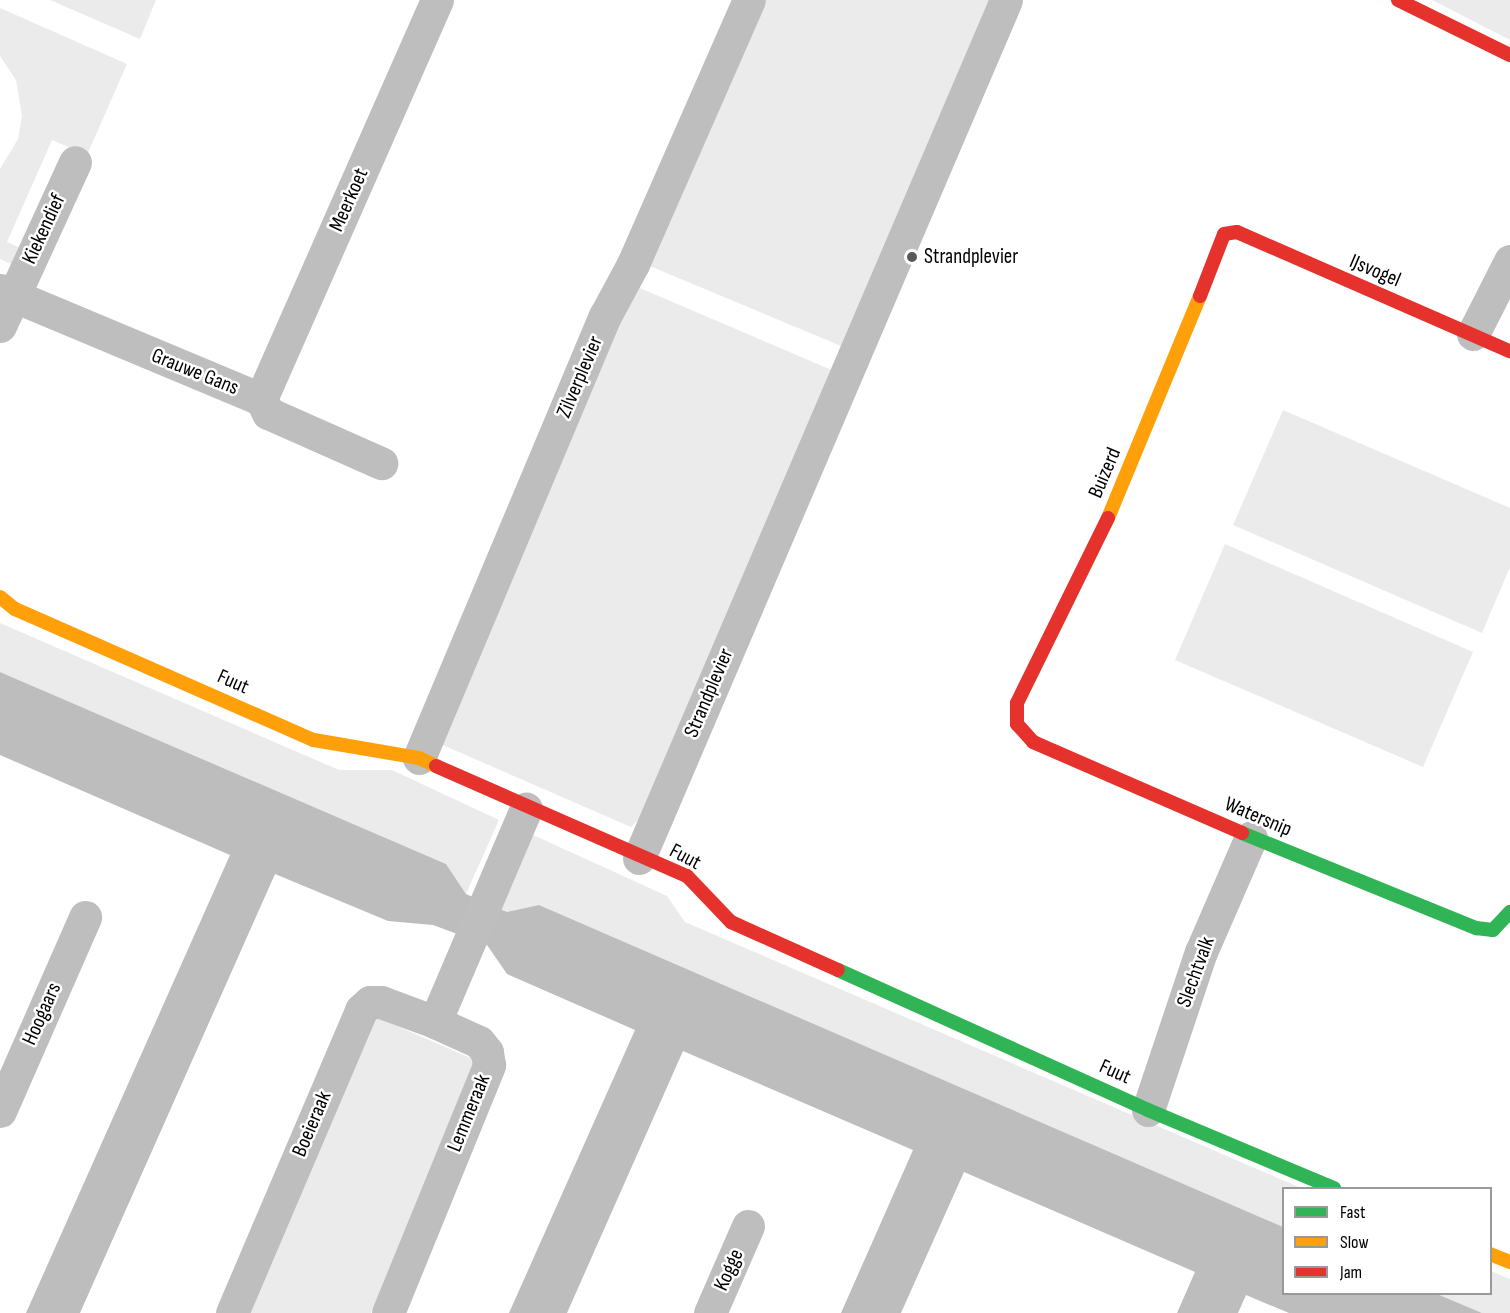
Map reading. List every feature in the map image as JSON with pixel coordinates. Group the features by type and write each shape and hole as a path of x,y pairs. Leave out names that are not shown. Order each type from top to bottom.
{"street":[{"name":"Meerkoet","path":"261,399 437,0"},
{"name":"Zilverplevier","path":"419,758 605,316 633,264 749,0"},
{"name":"Strandplevier","path":"639,858 1006,0"},
{"path":"1398,0 1494,44 1510,56"},
{"name":"Kiekendief","path":"0,326 7,293 75,162"},
{"name":"IJsvogel","path":"1224,234 1237,232 1510,351"},
{"name":"Buizerd","path":"1017,724 1017,704 1126,481 1224,234"},
{"path":"1473,334 1510,261"},
{"name":"Grauwe Gans","path":"7,293 261,399 268,413 381,463"},
{"name":"Fuut","path":"0,597 15,609 314,740 419,758 526,809 639,858 687,876 731,922 1148,1110 1332,1187"},
{"name":"Watersnip","path":"1017,724 1033,742 1251,837 1476,928 1493,930 1510,912"},
{"path":"435,1022 526,809"},
{"name":"Slechtvalk","path":"1148,1110 1201,952 1251,837"},
{"name":"Hoogaars","path":"0,1111 84,917"},
{"name":"Boeieraak","path":"232,1313 361,1010 370,1002 381,1002 435,1022"},
{"name":"Lemmeraak","path":"388,1313 489,1065 488,1052 479,1042 435,1022"},
{"name":"Kogge","path":"710,1313 748,1226"},
{"path":"1492,1254 1510,1262"}],"shaded area":[{"path":"50,0 156,0 140,39"},
{"path":"760,0 994,0 846,348 645,264"},
{"path":"1432,0 1510,0 1510,40"},
{"path":"0,8 127,64 87,155 52,140 7,242 23,249 18,267 0,259 0,169 18,139 22,116 16,80 0,56"},
{"path":"635,286 834,371 640,818 631,827 438,743"},
{"path":"1283,410 1510,508 1510,567 1482,633 1233,525"},
{"path":"1225,544 1473,652 1423,767 1175,660"},
{"path":"0,623 339,770 392,770 499,820 466,894 446,864 0,672"},
{"path":"0,672 446,864 466,894 507,912 539,905 1282,1227 1282,1295 1439,1295 1482,1313 1289,1313 1246,1295 1238,1313 1177,1313 1195,1272 964,1172 901,1313 841,1313 913,1150 683,1051 567,1313 509,1313 635,1030 507,974 487,945 433,925 388,921 275,874 80,1313 26,1313 230,855 0,755"},
{"path":"531,834 667,896 685,922 1299,1187 1282,1187 1282,1227 539,905 507,912 498,908"},
{"path":"374,1016 480,1062 371,1313 246,1313"},
{"path":"1492,1271 1510,1279 1510,1313 1482,1313 1439,1295 1492,1295"}],"traffic: fast":[{"path":"1242,833 1476,928 1493,930 1510,912"},
{"path":"838,970 1148,1110 1332,1187"}],"traffic: slow":[{"path":"1108,518 1200,296"},
{"path":"0,597 15,609 314,740 419,758 436,766"},
{"path":"1492,1255 1510,1262"}],"traffic: jam":[{"path":"1398,0 1510,55"},
{"path":"1200,296 1224,234 1237,232 1510,351"},
{"path":"1108,518 1017,703 1017,724 1033,742 1242,833"},
{"path":"436,766 687,876 731,922 838,970"}],"place":[{"name":"Strandplevier","path":"912,257"}]}
